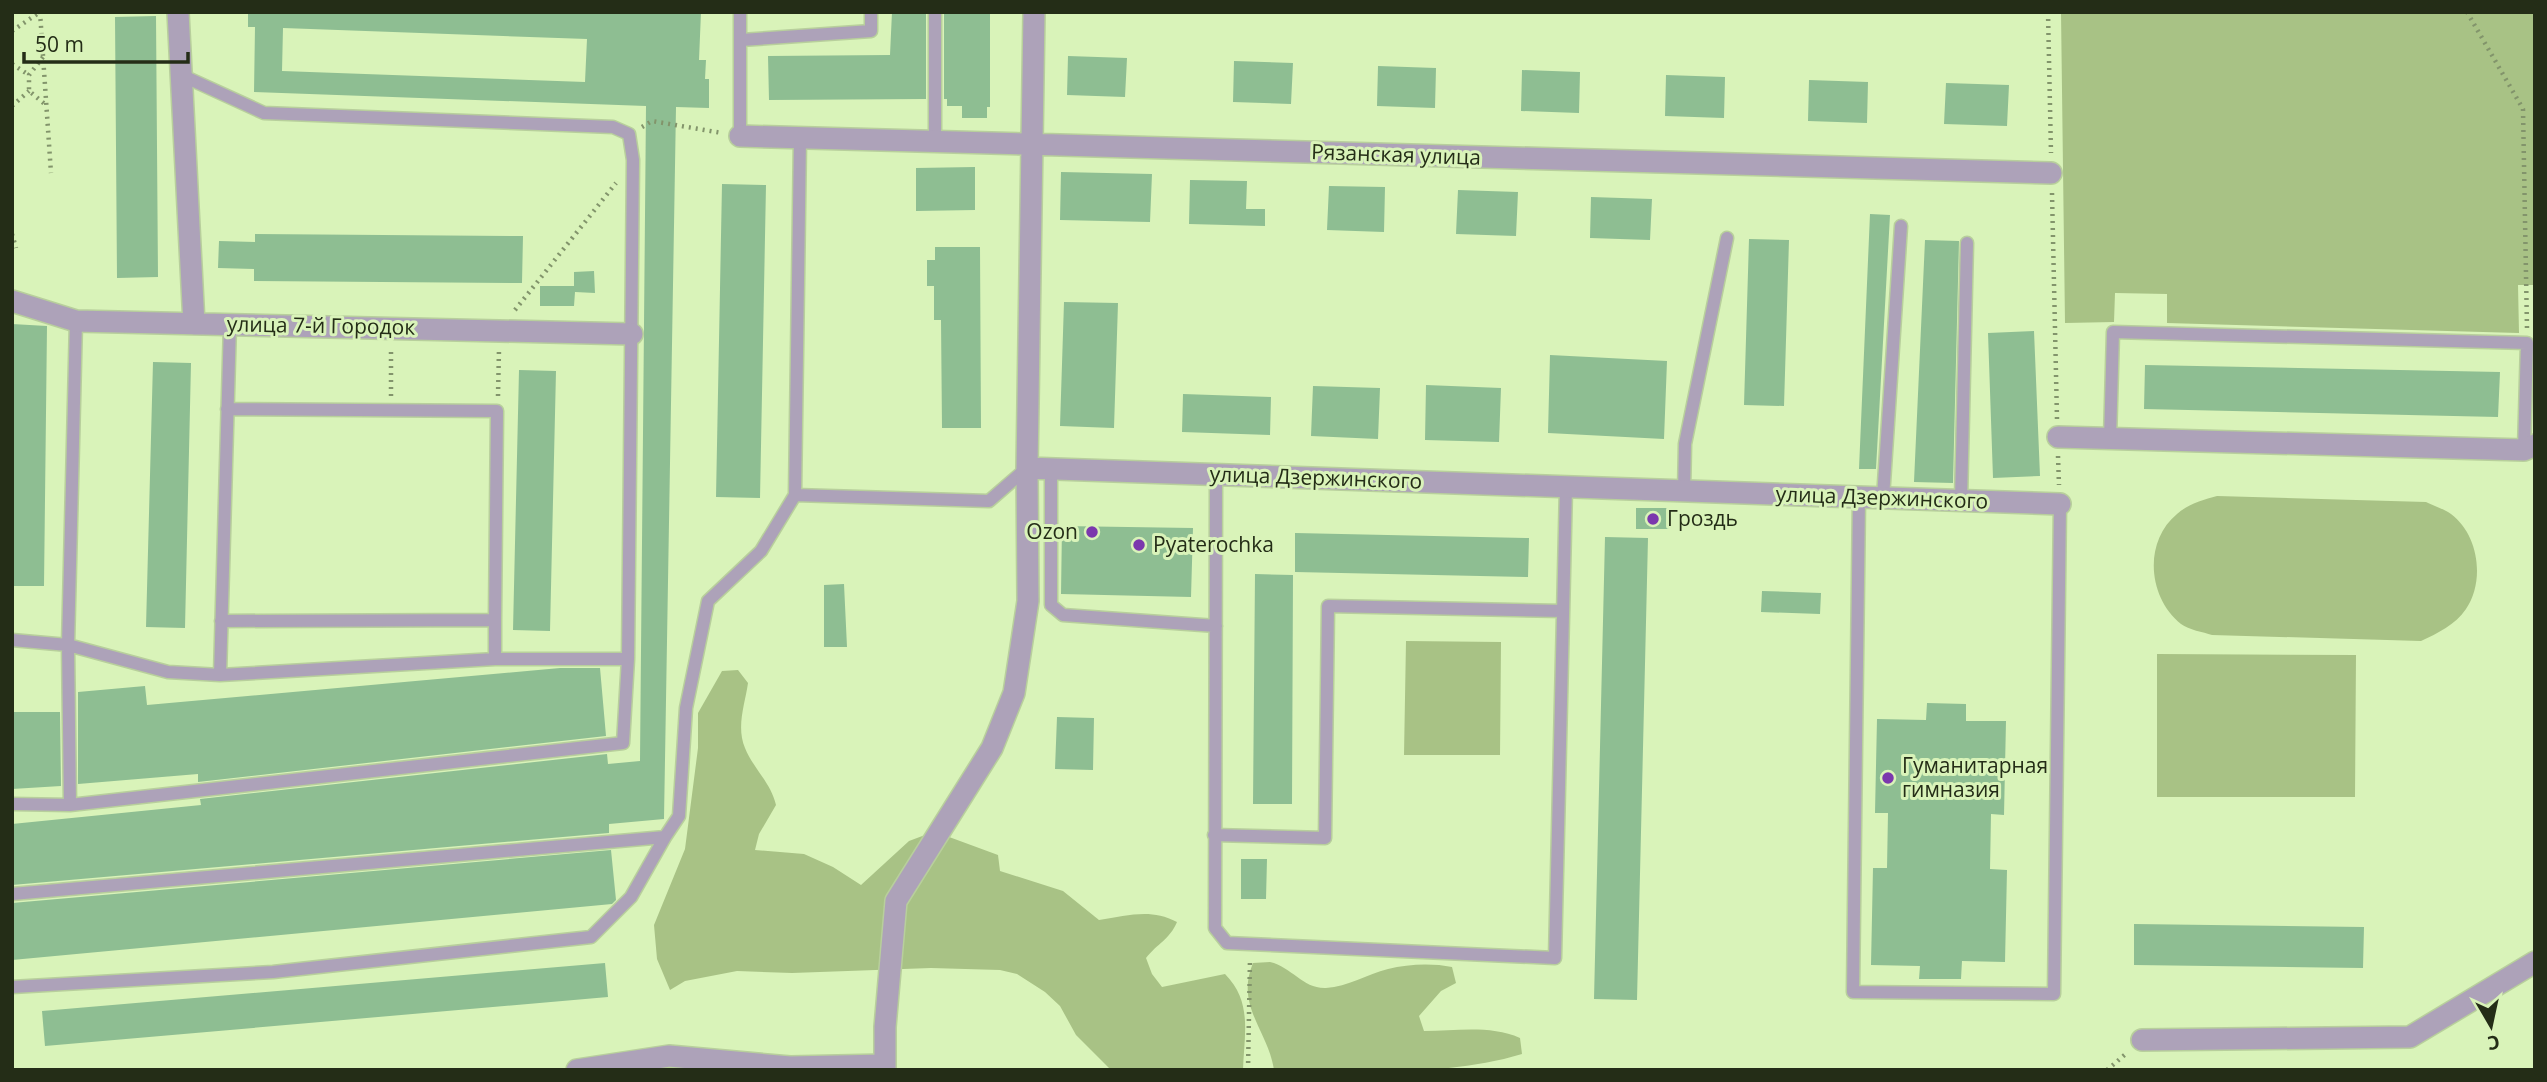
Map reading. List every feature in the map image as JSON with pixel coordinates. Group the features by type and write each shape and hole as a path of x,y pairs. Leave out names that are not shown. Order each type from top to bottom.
{"street":[{"path":"178,12 194,324"},
{"path":"577,1070 669,1056 790,1067 885,1068 885,1027 896,901 992,748 1014,693 1027,601 1034,12"},
{"name":"Рязанская улица","path":"740,136 2051,173"},
{"name":"улица 7-й Городок","path":"12,301 76,321 632,334"},
{"path":"2058,437 2529,447"},
{"name":"улица Дзержинского","path":"1027,468 2060,504"},
{"path":"2143,1040 2410,1037 2535,962"}],"lane":[{"path":"740,12 740,136"},
{"path":"741,40 871,31 871,12"},
{"path":"935,12 935,142"},
{"path":"12,804 70,805 623,743 628,659 634,160 629,134 613,127 264,113 181,75"},
{"path":"12,987 273,972 591,937 631,897 679,816 685,708 708,601 761,551 795,495 800,138"},
{"path":"1883,498 1902,226"},
{"path":"1684,492 1685,444 1727,239"},
{"path":"1961,500 1967,243"},
{"path":"70,805 68,645 76,321"},
{"path":"220,675 230,324"},
{"path":"2110,439 2113,332 2527,343 2529,447"},
{"path":"227,409 497,411 495,659"},
{"path":"795,495 989,500 1027,468"},
{"path":"1051,469 1051,605 1063,615 1216,626"},
{"path":"1216,475 1215,928 1227,943 1555,958 1566,487"},
{"path":"1859,497 1853,992 2054,995 2060,504"},
{"path":"1214,835 1325,838 1328,606 1563,611"},
{"path":"221,621 495,620"},
{"path":"12,640 68,645 168,672 220,675 495,659 628,659"},
{"path":"12,894 665,837"}],"path":[{"path":"12,31 40,12"},
{"path":"40,12 51,173"},
{"path":"2048,12 2060,504"},
{"path":"2467,12 2523,109 2527,343"},
{"path":"12,106 29,91 29,75 43,56"},
{"path":"12,64 29,75"},
{"path":"29,91 46,105"},
{"path":"629,134 652,121 740,136"},
{"path":"497,411 499,330 634,160"},
{"path":"12,234 16,248"},
{"path":"391,411 392,327"},
{"path":"1248,1070 1251,944"}],"green space":[{"path":"2061,12 2535,12 2535,285 2518,285 2519,333 2167,323 2167,294 2115,293 2114,322 2065,323"},
{"path":"2217,496 2426,502 2451,514 2468,534 2477,572 2472,598 2457,620 2421,641 2212,635 2188,628 2170,613 2162,600 2156,585 2155,554 2166,526 2177,514 2191,505"},
{"path":"1406,641 1501,642 1500,755 1404,755"},
{"path":"2157,654 2356,655 2355,797 2157,797"},
{"path":"738,670 748,683 742,716 742,740 776,805 759,834 755,850 804,854 833,867 861,885 909,841 925,835 941,834 998,855 1000,871 1063,891 1099,920 1148,914 1177,922 1167,937 1146,958 1152,974 1162,987 1225,974 1240,996 1243,1007 1243,1070 1111,1070 1076,1035 1060,1006 1045,992 1017,974 1000,970 931,968 792,973 737,971 685,981 670,990 657,959 654,925 685,849 698,748 698,713 722,671"},
{"path":"1270,962 1285,968 1304,982 1326,988 1396,967 1452,967 1456,983 1441,991 1419,1016 1424,1031 1497,1031 1520,1038 1522,1054 1492,1062 1430,1070 1274,1070 1266,1042 1254,1018 1248,992 1248,978 1253,963"}],"building":[{"path":"248,12 701,12 699,60 706,60 705,79 709,79 709,108 676,107 664,819 609,824 609,833 12,885 12,824 201,805 200,799 607,754 608,764 640,761 646,106 254,92 255,27 248,27","holes":["283,28 587,39 585,82 282,71"]},
{"path":"892,12 926,12 926,99 769,100 768,56 890,55"},
{"path":"944,12 990,12 990,107 987,107 987,118 962,118 962,106 947,106 947,99 944,99"},
{"path":"156,16 158,277 117,278 115,17"},
{"path":"1068,56 1127,58 1125,97 1067,95"},
{"path":"1234,61 1293,63 1291,104 1233,102"},
{"path":"1378,66 1436,68 1435,108 1377,106"},
{"path":"1522,70 1580,72 1579,113 1521,111"},
{"path":"1666,75 1725,77 1724,118 1665,116"},
{"path":"1809,80 1868,82 1867,123 1808,121"},
{"path":"1946,83 2009,85 2007,126 1944,124"},
{"path":"975,167 975,210 916,211 916,168"},
{"path":"1061,172 1152,174 1150,222 1060,220"},
{"path":"1190,180 1247,181 1246,209 1265,209 1265,226 1189,224"},
{"path":"722,184 766,185 760,498 716,497"},
{"path":"1329,186 1385,187 1384,232 1327,230"},
{"path":"1458,190 1518,192 1516,236 1456,234"},
{"path":"1591,197 1652,199 1650,240 1590,238"},
{"path":"1870,214 1890,215 1876,469 1859,469"},
{"path":"255,234 523,236 522,283 254,281 254,269 218,268 219,241 255,242"},
{"path":"1749,239 1789,240 1784,406 1744,405"},
{"path":"1925,240 1959,241 1953,483 1914,482"},
{"path":"935,247 980,247 981,428 942,428 941,320 934,320 934,286 927,286 927,260 935,260"},
{"path":"594,271 595,293 575,292 574,306 540,306 540,286 574,286 574,272"},
{"path":"1064,302 1118,303 1114,428 1060,426"},
{"path":"12,324 47,326 44,586 12,586"},
{"path":"2034,331 2040,476 1993,478 1988,333"},
{"path":"1550,355 1667,361 1664,439 1548,433"},
{"path":"153,362 191,363 185,628 146,627"},
{"path":"2145,365 2500,372 2498,417 2144,409"},
{"path":"519,370 556,371 550,631 513,630"},
{"path":"1426,385 1501,388 1499,442 1425,440"},
{"path":"1313,386 1380,388 1378,439 1311,436"},
{"path":"1183,394 1271,397 1270,435 1182,432"},
{"name":"Гроздь","path":"1636,508 1670,508 1669,529 1636,529"},
{"path":"1062,526 1193,528 1191,597 1061,594"},
{"path":"1295,533 1529,538 1528,577 1295,572"},
{"path":"1605,537 1648,538 1637,1000 1594,999"},
{"path":"1255,574 1293,575 1292,804 1253,804"},
{"path":"844,584 847,647 824,647 824,585"},
{"path":"1762,591 1821,593 1820,614 1761,612"},
{"path":"560,668 600,668 606,736 198,782 198,774 78,784 78,692 145,686 147,705"},
{"path":"1927,703 1966,704 1966,721 2006,721 2004,815 1991,814 1990,869 2007,870 2005,962 1962,961 1961,979 1919,979 1920,966 1871,965 1873,868 1887,868 1888,813 1875,813 1877,719 1926,720"},
{"path":"12,712 60,712 61,786 12,789"},
{"path":"1057,717 1094,718 1093,770 1055,769"},
{"path":"611,850 616,900 612,904 12,960 12,903"},
{"path":"1241,859 1267,859 1266,899 1241,899"},
{"path":"2134,924 2364,927 2363,968 2134,965"},
{"path":"605,963 608,997 45,1046 42,1011"}],"place":[{"name":"Гроздь","path":"1653,519"},
{"name":"Ozon","path":"1092,532"},
{"name":"Pyaterochka","path":"1139,545"},
{"name":"Гуманитарная гимназия","path":"1888,778"}]}
